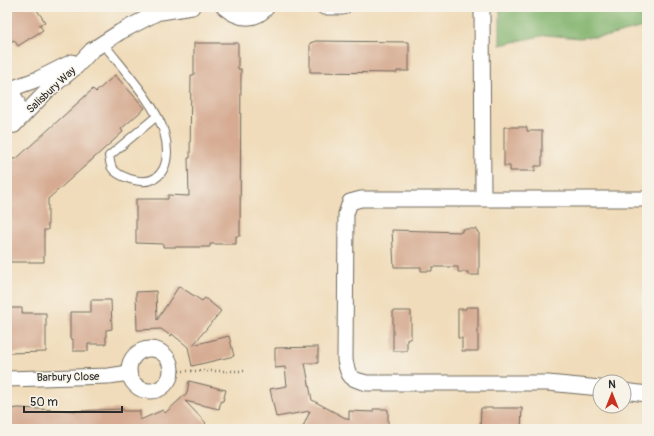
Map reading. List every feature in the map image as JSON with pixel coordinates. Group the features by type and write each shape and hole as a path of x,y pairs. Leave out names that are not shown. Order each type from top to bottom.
{"street":[{"name":"Salisbury Way","path":"8,90 38,79 87,54 120,32 164,9 192,7"},
{"path":"212,7 226,9 238,17 247,18 256,16 267,7"},
{"path":"324,7 343,7"},
{"path":"482,7 483,198"},
{"name":"Salisbury Way","path":"11,128 48,90 76,67 87,54"},
{"path":"8,90 14,96 19,110 11,128"},
{"path":"592,387 548,383 367,383 353,380 347,372 345,360 346,214 350,202 361,199 647,199"},
{"path":"149,349 162,353 167,358 171,371 166,383 161,388 148,391 135,385 129,373 132,360 142,351 149,349"},
{"name":"Barbury Close","path":"7,379 109,376 129,373"},
{"path":"632,392 647,394"}],"lane":[{"path":"103,43 157,116 164,133 166,166 162,173 156,179 145,181 133,180 121,176 112,168 109,156 157,116"}],"path":[{"path":"171,371 246,371"}],"green space":[{"path":"500,7 647,7 647,26 609,36 579,38 546,35 500,45"}],"building":[{"path":"7,7 35,7 45,22 39,25 43,30 18,46 14,40 7,44"},
{"path":"316,41 409,42 409,71 397,71 397,73 310,72 310,43"},
{"path":"194,43 238,43 238,69 241,69 240,236 236,236 236,244 210,244 210,247 163,247 163,244 136,243 136,199 168,199 168,195 189,196 188,158 190,158 191,75 194,75"},
{"path":"115,75 145,108 121,129 123,132 48,199 48,230 44,230 44,262 7,262 7,159 16,159 93,89 96,92"},
{"path":"504,127 527,127 527,131 542,131 542,166 535,166 535,171 510,171 510,166 504,166"},
{"path":"462,229 477,229 477,232 479,232 479,275 468,275 468,272 458,272 458,267 432,267 432,271 421,271 421,267 394,267 392,230 462,232"},
{"path":"179,286 202,301 205,298 221,311 193,345 229,336 234,356 192,366 188,347 172,334 171,336 161,329 137,330 136,292 156,291 157,320"},
{"path":"91,300 111,300 112,329 106,330 106,344 88,344 88,351 73,351 73,339 70,339 70,312 91,312"},
{"path":"466,307 478,307 478,351 462,351 462,338 458,338 458,309 466,309"},
{"path":"7,308 22,308 22,313 46,313 46,352 7,353"},
{"path":"393,311 411,311 411,339 407,339 407,351 393,351"},
{"path":"318,347 318,363 305,363 312,400 349,420 349,411 373,412 373,409 386,409 388,410 388,429 302,429 310,411 276,417 270,389 287,386 285,367 275,368 275,348"},
{"path":"189,381 226,390 219,409 185,401 206,423 200,429 7,429 7,409 19,408 78,411 123,409 123,411 140,411 140,420 163,410 165,413 187,393"},
{"path":"481,408 522,408 521,429 480,429"}]}
